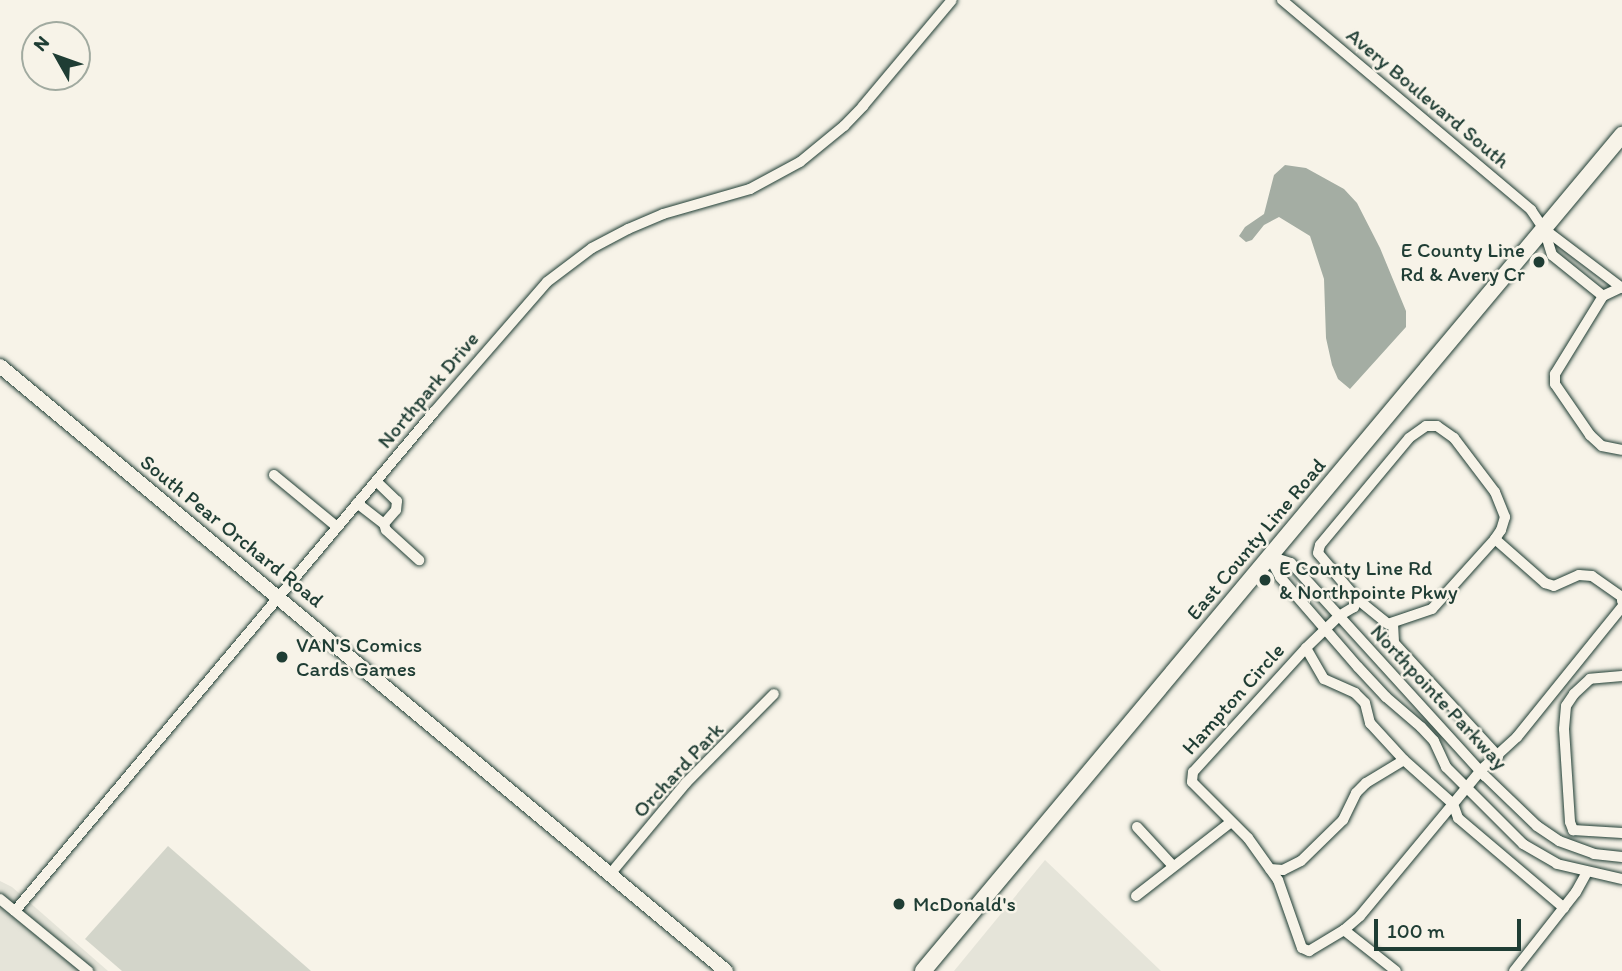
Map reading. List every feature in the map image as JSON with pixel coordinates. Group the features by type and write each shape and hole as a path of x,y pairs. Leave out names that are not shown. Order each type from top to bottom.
{"main road":[{"name":"East County Line Road","path":"923,971 1622,135"}],"street":[{"name":"Northpark Drive","path":"15,911 530,299 564,268 628,229 663,214 750,189 800,162 844,126 863,106 952,0"},
{"name":"Avery Boulevard South","path":"1282,0 1531,210 1544,229"},
{"path":"1544,229 1622,287 1603,296 1555,374 1555,384 1596,441 1602,446 1622,450"},
{"path":"1544,229 1552,255 1603,296"},
{"name":"South Pear Orchard Road","path":"0,366 726,971"},
{"path":"1426,426 1437,426 1454,438 1494,492 1504,517 1502,530 1495,539 1432,609 1388,624 1357,599 1318,553 1320,545 1402,446 1426,426"},
{"path":"274,475 337,527"},
{"path":"376,481 397,501 396,510 384,524"},
{"path":"357,503 384,524 386,530 419,560"},
{"path":"1495,539 1545,583 1554,586 1579,575 1592,576 1622,597 1622,601"},
{"name":"Northpointe Parkway","path":"1269,556 1291,563 1536,826 1566,844 1594,854 1622,857"},
{"name":"Northpointe Parkway","path":"1269,556 1280,577 1385,697 1434,741 1447,767 1466,789 1523,844 1557,864 1622,879"},
{"name":"Hampton Circle","path":"1344,930 1309,951 1302,948 1278,880 1231,822 1192,782 1193,772 1306,648 1339,616 1354,607 1357,599"},
{"path":"1396,971 1344,930 1360,916 1481,770 1499,756 1570,674 1622,607"},
{"path":"1393,623 1394,643 1499,756"},
{"path":"1306,648 1324,679 1355,693 1365,703 1370,723 1404,761 1454,804 1458,818 1564,908"},
{"path":"1622,676 1590,679 1566,706 1564,729 1573,831 1622,833"},
{"name":"Orchard Park","path":"611,873 686,783 774,694"},
{"path":"1270,869 1283,870 1301,862 1343,820 1356,793 1366,783 1404,761"},
{"path":"1136,896 1231,822"},
{"path":"1137,827 1172,866"},
{"path":"1557,864 1566,844"},
{"path":"1514,971 1564,908 1587,872"},
{"path":"0,900 88,971"}],"shaded area":[{"path":"1285,165 1306,168 1344,189 1357,203 1380,248 1406,311 1406,327 1350,389 1338,379 1332,365 1326,338 1324,279 1310,236 1279,217 1264,225 1252,240 1246,242 1239,236 1245,227 1264,214 1274,175"},
{"path":"168,846 311,971 122,971 85,939"},
{"path":"1045,860 1161,971 954,971"},
{"path":"0,881 12,887 108,971 0,971"}],"place":[{"name":"E County Line Rd & Avery Cr","path":"1539,262"},
{"name":"E County Line Rd & Northpointe Pkwy","path":"1265,580"},
{"name":"VAN'S Comics Cards Games","path":"282,657"},
{"name":"McDonald's","path":"899,904"}]}
